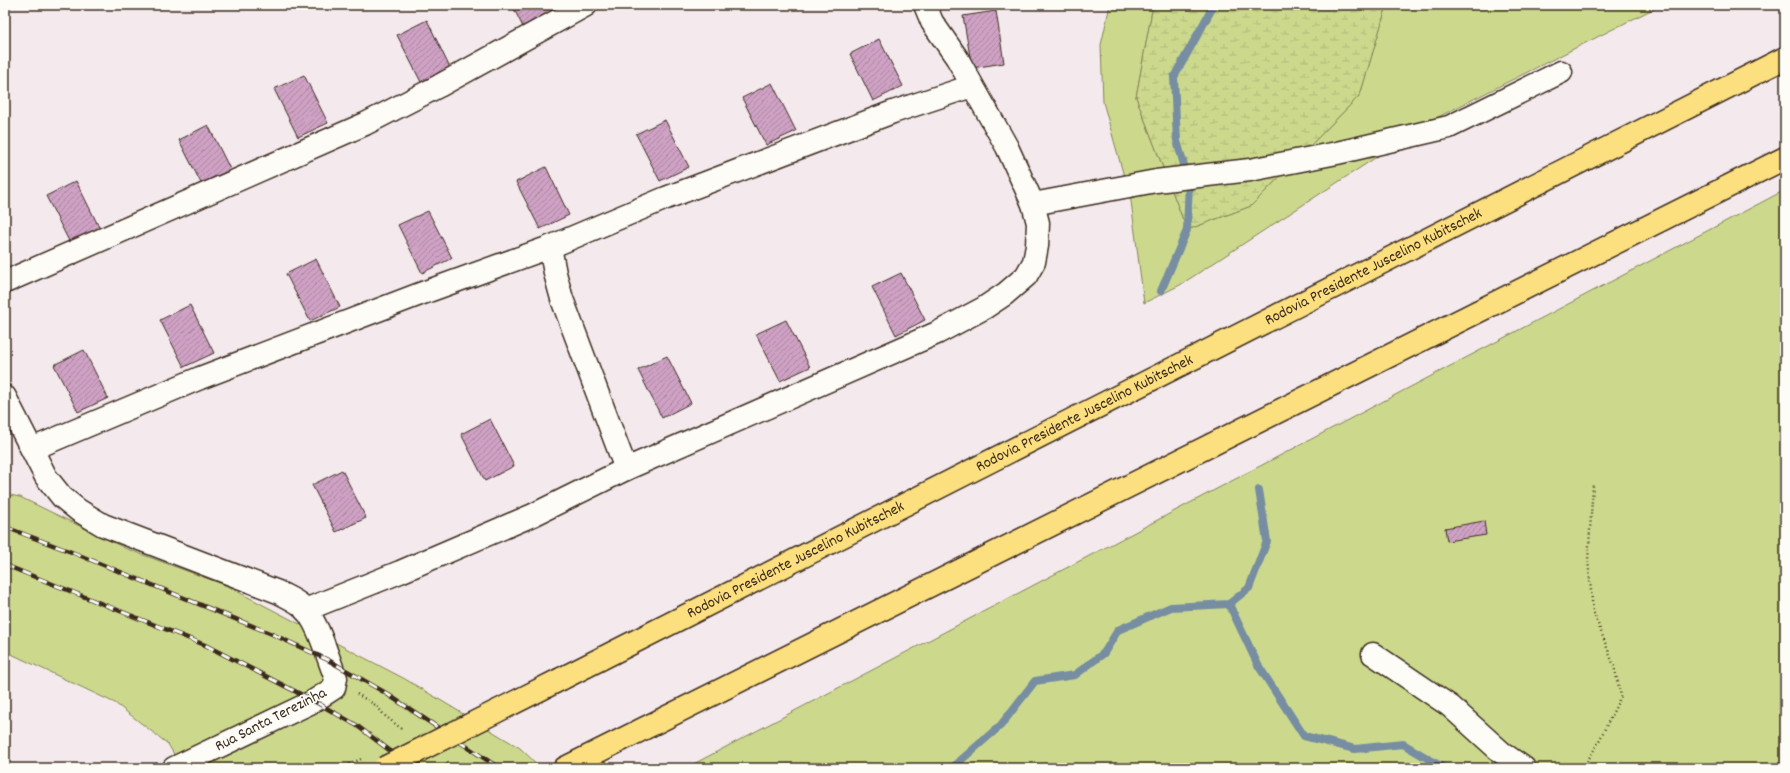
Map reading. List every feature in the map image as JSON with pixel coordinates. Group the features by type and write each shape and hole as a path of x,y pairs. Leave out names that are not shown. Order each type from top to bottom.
{"highway":[{"name":"Rodovia Presidente Juscelino Kubitschek","path":"384,768 1785,58"},
{"path":"569,766 1785,158"}],"street":[{"path":"5,282 365,124 439,86 586,5"},
{"path":"5,397 46,478 62,497 78,510 103,525 278,592 301,605 305,610 400,572 533,515 626,469 937,333 984,308 1005,294 1026,276 1034,262 1037,246 1038,224 1033,204 1007,147 956,58 932,22 925,5"},
{"path":"1033,204 1156,182 1258,169 1344,152 1449,127 1561,72"},
{"path":"32,449 200,378 550,246 687,190 893,112 972,86"},
{"path":"550,246 562,299 626,469"},
{"name":"Rua Santa Terezinha","path":"174,768 314,701 334,688 336,678 321,638 305,610"},
{"path":"1372,654 1450,706 1501,752 1524,768"}],"path":[{"path":"1583,768 1597,745 1621,696 1614,666 1593,611 1588,560 1592,485"},
{"path":"334,688 355,692 377,706 384,715 408,734"},
{"path":"445,763 451,768"}],"green space":[{"path":"1110,5 1153,5 1136,97 1187,230 1251,206 1360,95 1387,5 1661,5 1438,117 1180,285 1144,303 1131,201 1103,102 1101,45"},
{"path":"1153,5 1387,5 1360,95 1251,206 1187,230 1136,97"},
{"path":"1785,190 1785,768 686,768"},
{"path":"5,494 20,497 127,549 225,585 405,679 520,748 541,768 182,768 168,744 115,703 5,651"}],"building":[{"path":"512,5 549,5 555,16 525,31"},
{"path":"996,11 1004,63 972,68 963,16"},
{"path":"427,20 450,68 421,82 397,35"},
{"path":"879,39 903,86 873,101 850,54"},
{"path":"304,75 328,123 298,137 274,89"},
{"path":"772,83 796,131 766,145 742,98"},
{"path":"665,120 689,167 660,181 636,134"},
{"path":"208,125 232,173 203,187 179,140"},
{"path":"546,167 569,215 540,229 516,182"},
{"path":"76,181 100,229 70,243 46,196"},
{"path":"428,211 452,258 422,273 398,225"},
{"path":"316,259 340,307 310,321 286,274"},
{"path":"901,273 925,320 896,335 872,287"},
{"path":"190,305 214,353 184,367 160,320"},
{"path":"786,320 810,367 780,381 756,334"},
{"path":"84,350 108,398 78,412 54,365"},
{"path":"667,356 691,403 662,418 638,370"},
{"path":"490,419 514,466 485,481 461,434"},
{"path":"342,470 366,518 336,532 312,485"},
{"path":"1484,521 1486,535 1447,541 1445,528"}],"waterway":[{"path":"1161,291 1187,230 1189,182 1177,141 1174,77 1214,5"},
{"path":"952,768 1001,725 1035,681 1075,675 1104,653 1118,630 1171,607 1229,604 1249,588 1267,541 1259,490"},
{"path":"1229,604 1258,665 1304,736 1355,749 1403,744 1444,768"}],"railway":[{"path":"5,527 74,553 272,634 328,660 384,692 499,768"},
{"path":"5,565 205,645 314,701 356,725 413,768"}]}
